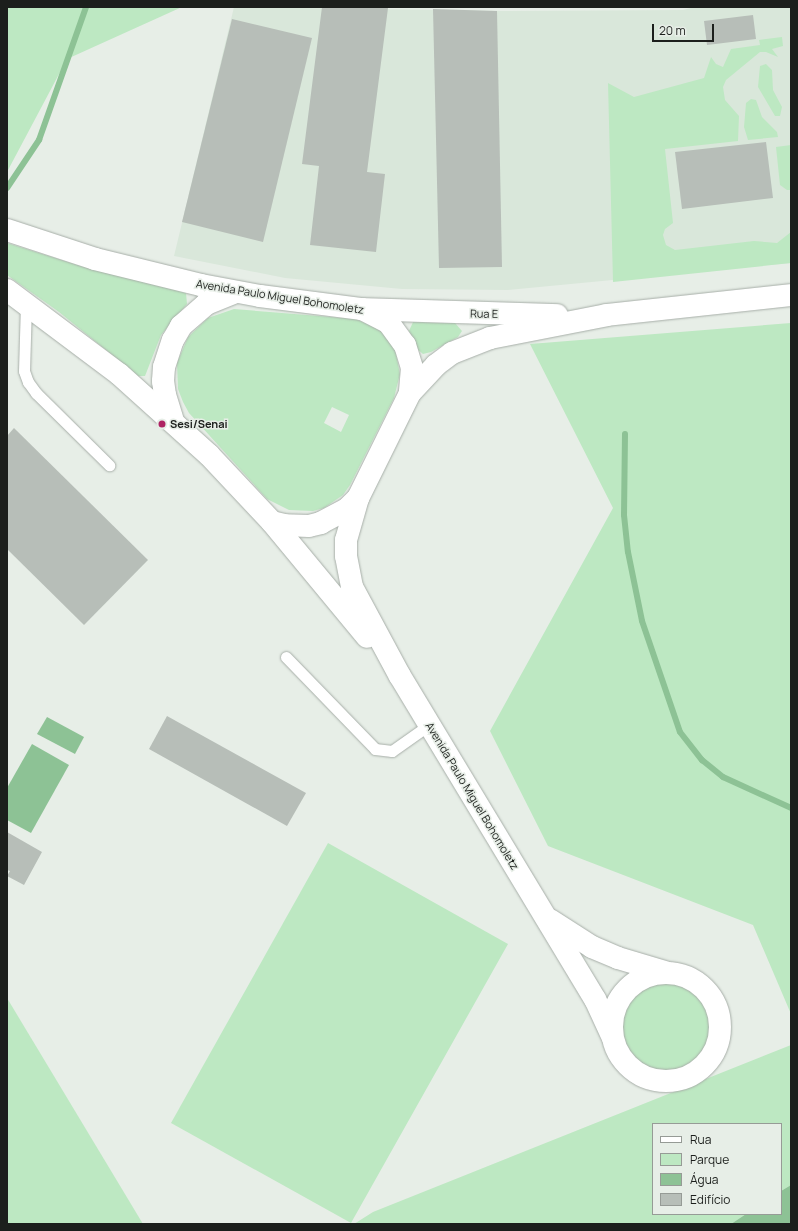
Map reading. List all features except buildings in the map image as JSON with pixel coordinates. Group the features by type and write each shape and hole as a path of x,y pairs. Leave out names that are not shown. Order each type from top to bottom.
{"street":[{"name":"Avenida Paulo Miguel Bohomoletz","path":"7,230 95,260 236,292 362,309 388,322 405,345 412,368 410,393 358,498 346,540 348,572 352,587 400,676 595,999 612,1036"},
{"name":"Avenida Paulo Miguel Bohomoletz","path":"7,290 113,370 174,422 272,522 400,676"},
{"path":"174,422 165,395 163,381 168,353 173,340 181,326 206,304 236,292"},
{"name":"Rua E","path":"410,393 436,365 464,347 490,338 607,315 791,295"},
{"name":"Rua E","path":"362,309 463,314 607,315"},
{"name":"Avenida Paulo Miguel Bohomoletz","path":"272,522 296,526 321,523 347,509 358,498"},
{"name":"Avenida Paulo Miguel Bohomoletz","path":"544,916 592,947 645,968 672,974"},
{"path":"672,974 684,976 700,986 713,1001 718,1012 720,1024 716,1049 700,1069 678,1080 653,1080 631,1068 622,1059 612,1036 614,1011 627,990 648,976 672,974"}],"lane":[{"path":"26,303 24,371 28,382 36,393 110,465"},
{"path":"286,657 375,749 392,752 429,725"}],"shaded area":[{"path":"234,7 502,11 683,10 695,7 791,7 791,263 508,290 402,289 285,278 174,256"}],"green space":[{"path":"7,7 182,7 67,59 7,172"},
{"path":"782,37 783,46 772,49 778,57 766,52 760,52 726,80 723,87 725,100 739,116 738,141 665,149 673,223 665,229 663,235 666,245 675,250 754,241 777,243 791,232 791,263 613,282 608,83 634,97 704,78 711,57 716,64 723,67 731,49 760,45 759,40"},
{"path":"766,64 772,70 773,90 782,107 780,116 775,116 758,87 760,66"},
{"path":"751,99 756,100 762,117 777,132 778,137 748,140 744,127 746,103"},
{"path":"791,145 791,190 787,190 780,185 776,147"},
{"path":"7,243 84,267 186,293 187,304 161,335 145,376 138,376 59,312 7,275"},
{"path":"234,309 356,319 379,329 395,349 400,374 394,398 350,485 343,495 324,508 313,511 289,510 267,499 189,413 178,389 177,363 188,337 208,318","holes":["332,407 349,415 341,432 324,423"]},
{"path":"413,322 455,323 462,331 458,337 431,352 423,354 417,349 409,331"},
{"path":"791,323 791,1014 753,925 548,846 490,731 613,508 530,344"},
{"path":"328,843 508,944 351,1223 171,1123"},
{"path":"666,979 684,983 700,993 710,1009 714,1027 710,1045 700,1061 684,1071 666,1075 648,1071 632,1061 622,1045 618,1027 622,1009 632,993 648,983"},
{"path":"7,998 143,1224 7,1224"},
{"path":"791,1045 791,1185 782,1190 782,1123 652,1123 652,1215 744,1215 731,1224 354,1224 373,1212"}],"water":[{"path":"47,717 84,737 75,754 37,734"},
{"path":"32,744 69,765 31,833 7,820 7,788"},
{"path":"791,1185 791,1224 731,1224 744,1215 782,1215 782,1190"}],"waterway":[{"path":"7,188 39,140 86,7"},
{"path":"625,434 624,515 628,552 642,621 680,732 702,760 723,777 791,808"}],"place":[{"name":"Sesi/Senai","path":"162,424"}]}
